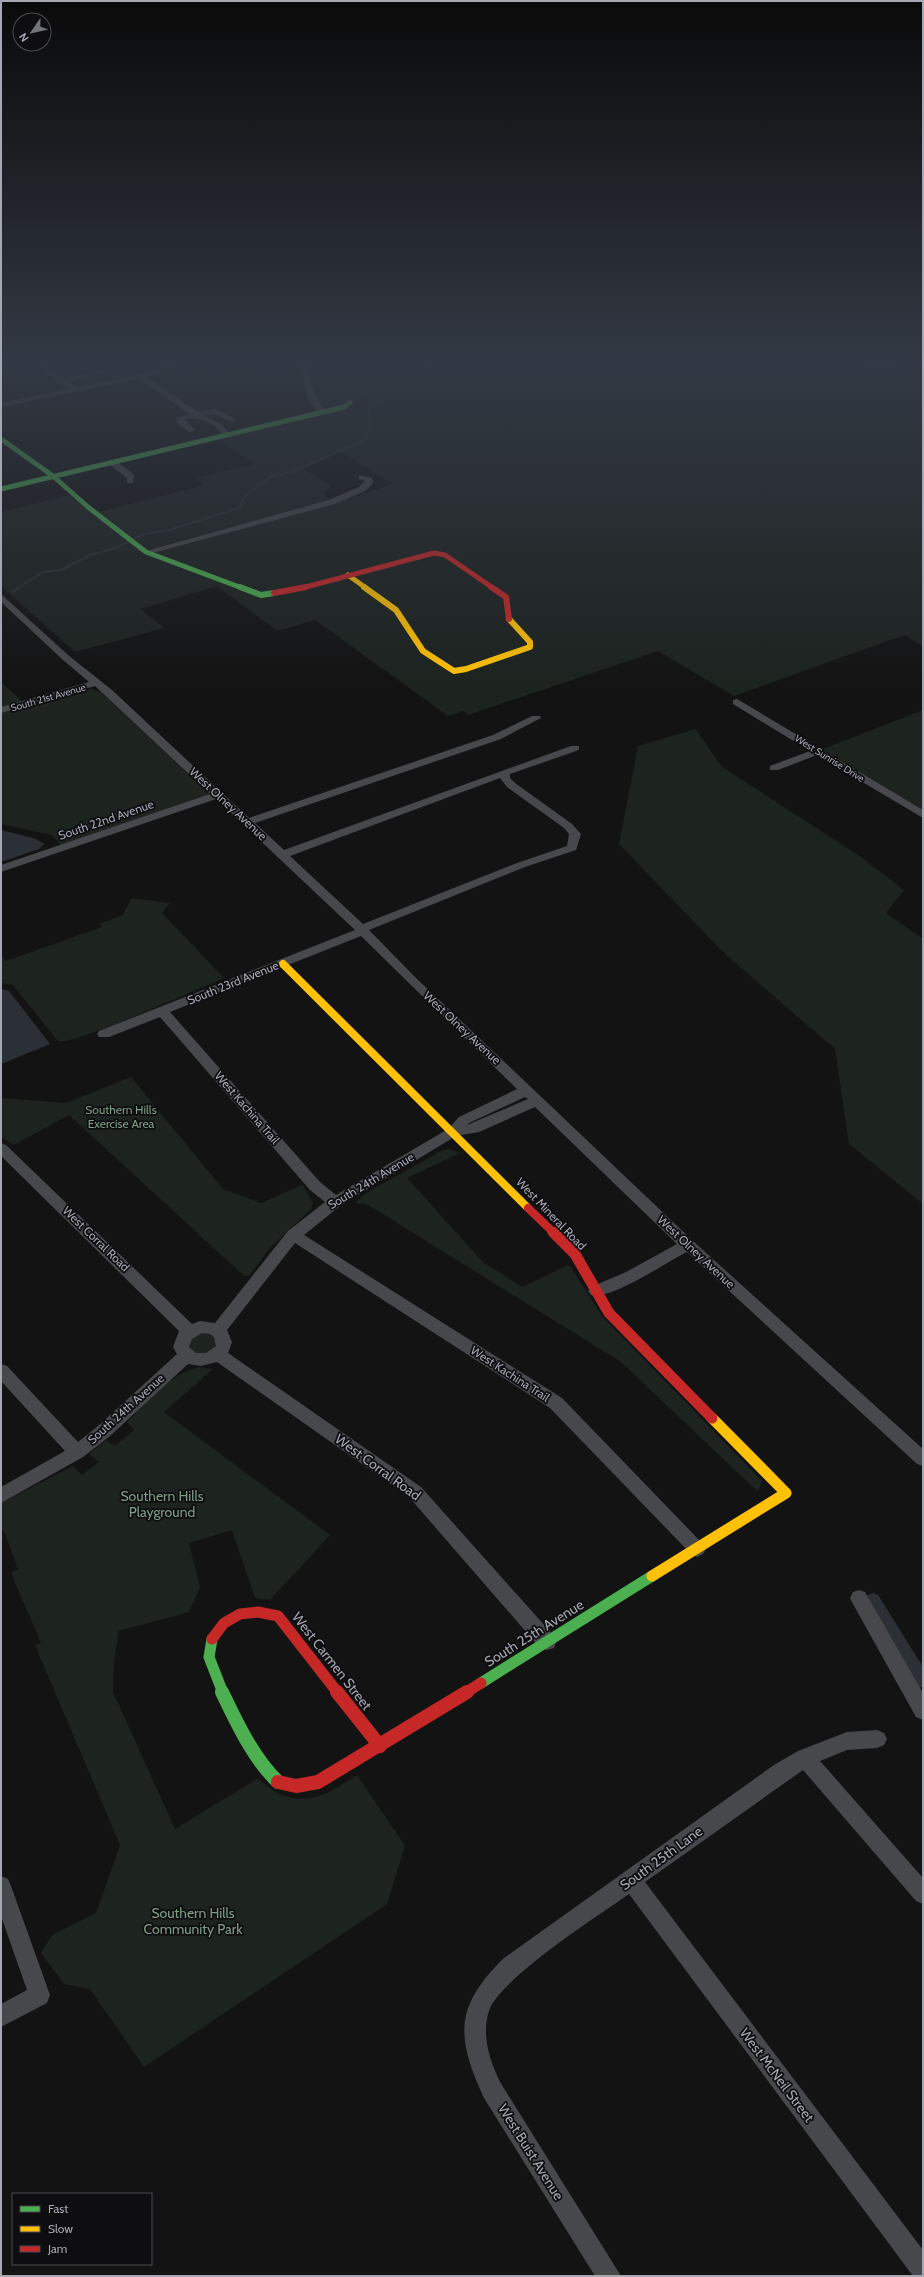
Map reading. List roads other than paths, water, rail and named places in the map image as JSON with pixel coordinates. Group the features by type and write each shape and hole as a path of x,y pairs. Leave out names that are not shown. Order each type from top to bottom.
{"street":[{"path":"45,470 88,507 146,552 261,595 286,592 348,575 434,553 445,555 498,590 506,597 509,619 530,642 530,647 466,669 454,671 444,666 423,651 396,610 348,575"},
{"path":"1,489 77,470"},
{"path":"122,470 130,477 130,481"},
{"path":"146,552 332,502 362,489 369,483 369,480 362,477"},
{"name":"West Olney Avenue","path":"1,597 218,795 362,930 688,1245 923,1459"},
{"name":"South 21st Avenue","path":"1,710 96,683"},
{"name":"West Sunrise Drive","path":"737,702 923,815"},
{"path":"247,822 497,737 536,718"},
{"path":"282,855 505,772 575,748"},
{"path":"774,768 819,751"},
{"name":"South 23rd Avenue","path":"104,1034 283,964 521,865 572,848 575,834 568,826 511,785 505,779 505,772"},
{"name":"South 22nd Avenue","path":"1,869 218,795"},
{"name":"West Mineral Road","path":"283,964 575,1254 609,1312 786,1493"},
{"name":"West Kachina Trail","path":"162,1011 315,1186 335,1202"},
{"name":"South 24th Avenue","path":"218,1330 293,1235 335,1202 453,1132 474,1129 489,1115 527,1090"},
{"name":"South 24th Avenue","path":"489,1115 538,1100"},
{"name":"West Corral Road","path":"1,1148 189,1331"},
{"name":"West Kachina Trail","path":"293,1235 556,1403 696,1549"},
{"path":"596,1291 617,1284 655,1261 688,1245"},
{"path":"204,1327 218,1330 224,1338 225,1344 218,1354 203,1360 195,1360 186,1356 182,1351 182,1340 189,1331 204,1327"},
{"name":"West Corral Road","path":"218,1354 415,1492 547,1642"},
{"name":"South 24th Avenue","path":"1,1496 77,1452 104,1431 186,1356"},
{"path":"1,1370 77,1452"},
{"name":"South 25th Avenue","path":"292,1786 318,1782 380,1746 786,1493"},
{"path":"859,1598 923,1711"},
{"name":"West Carmen Street","path":"292,1786 274,1779 267,1771 210,1665 210,1646 214,1634 219,1626 230,1618 252,1609 269,1611 278,1616 380,1746"},
{"name":"South 25th Lane","path":"476,2021 482,2003 490,1988 512,1966 775,1776 805,1758 847,1741 877,1739"},
{"path":"805,1758 923,1894"},
{"name":"West McNeil Street","path":"631,1880 923,2270"},
{"path":"1,1886 39,1995 1,2016"},
{"name":"West Buist Avenue","path":"476,2021 475,2041 478,2056 492,2090 609,2276"}],"waterway":[{"path":"18,588 43,572 61,570 90,555 116,548 144,534 169,530 239,508 244,497 272,476 296,470"},
{"path":"12,592 20,587"},
{"path":"873,1600 923,1681"}],"park label":[{"name":"Southern Hills Exercise Area","path":"121,1117"},
{"name":"Southern Hills Playground","path":"162,1504"},
{"name":"Southern Hills Community Park","path":"193,1922"}]}
